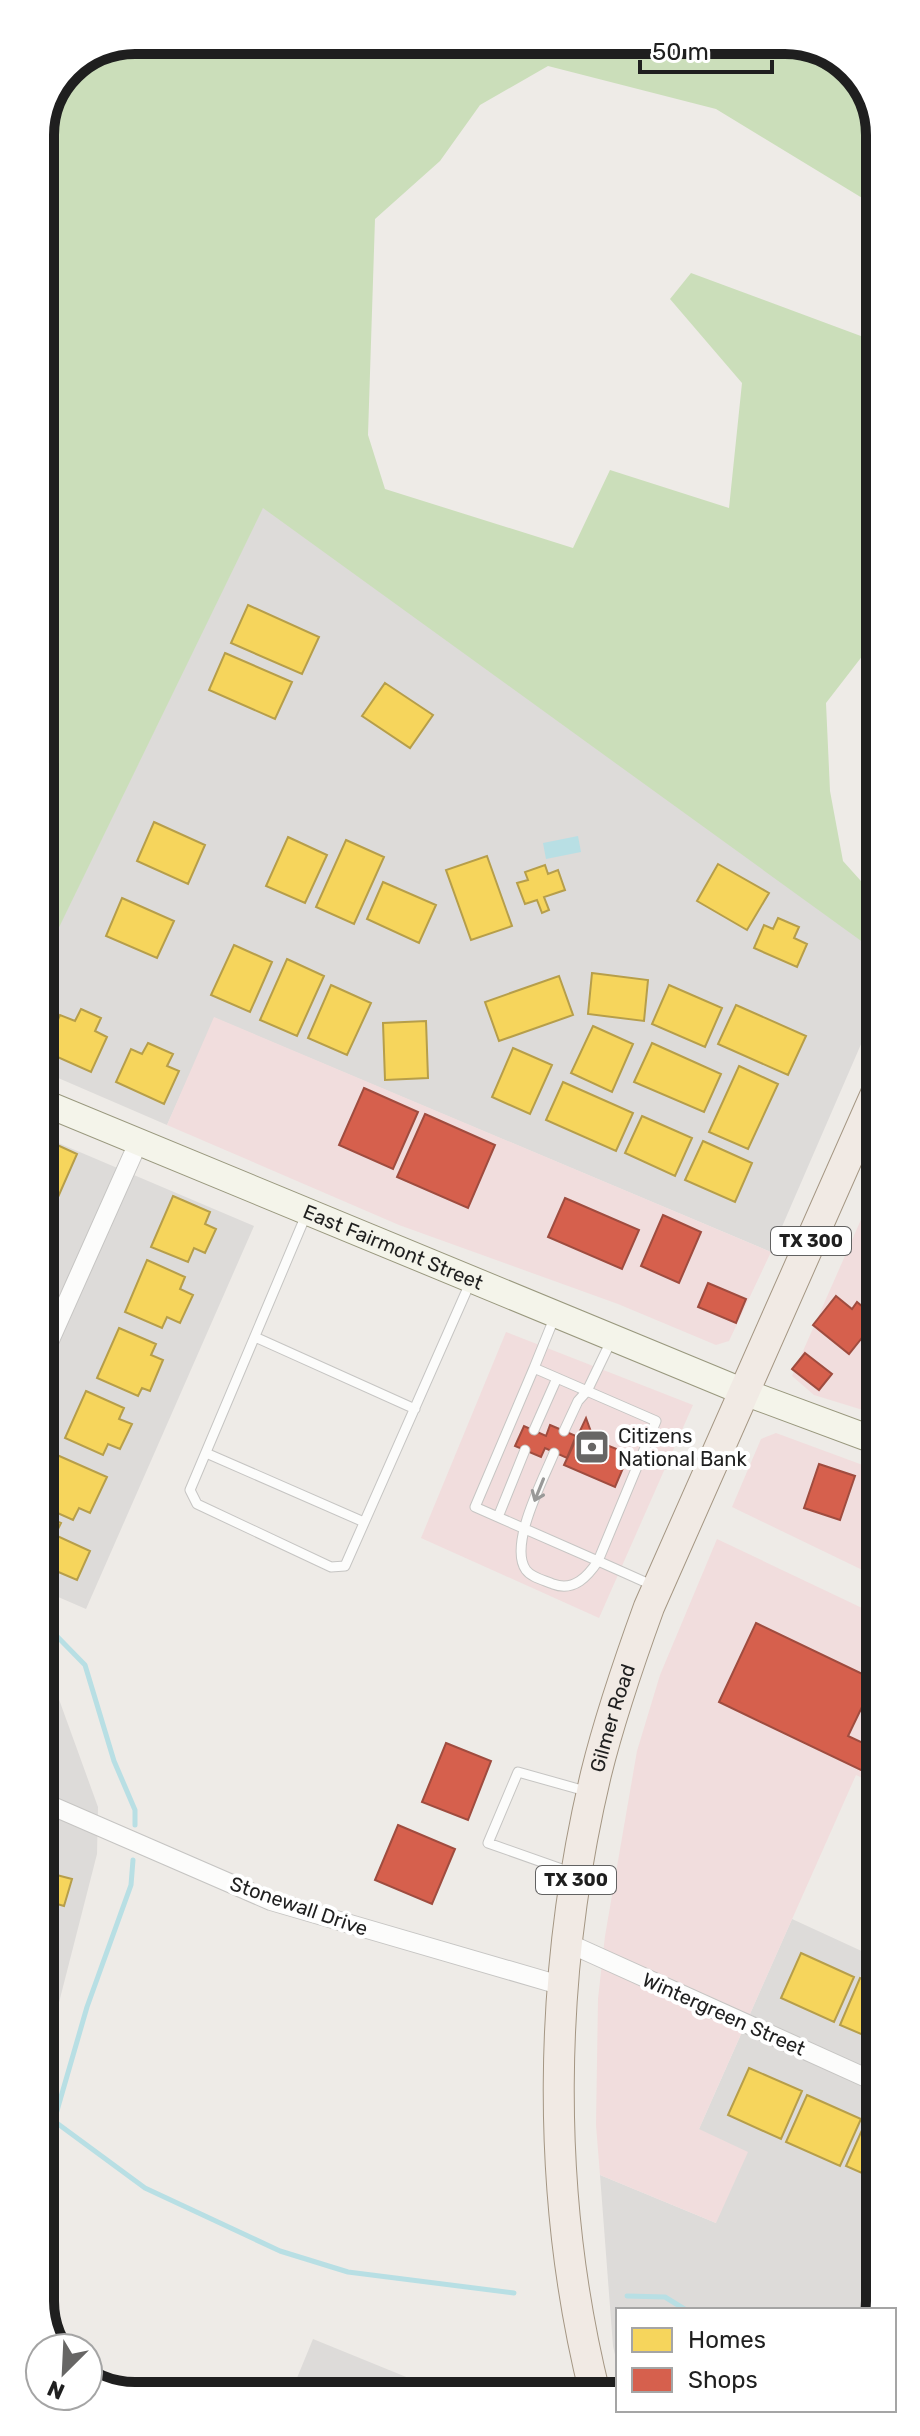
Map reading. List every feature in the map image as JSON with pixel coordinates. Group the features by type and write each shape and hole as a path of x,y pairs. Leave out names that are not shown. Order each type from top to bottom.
{"main road":[{"name":"Gilmer Road","path":"593,2382 578,2311 563,2198 559,2091 563,1986 576,1874 593,1792 626,1671 658,1587 866,1116"}],"street":[{"name":"East Fairmont Street","path":"54,1107 744,1392 866,1437"},
{"path":"54,1331 138,1143"},
{"name":"Stonewall Drive","path":"54,1807 271,1901 563,1986"},
{"name":"Wintergreen Street","path":"568,1943 866,2078"}],"lane":[{"path":"307,1212 190,1490 197,1504 331,1567 345,1566 472,1280"},
{"path":"555,1315 475,1507 658,1587"},
{"path":"255,1337 415,1409"},
{"path":"564,1431 612,1338"},
{"path":"534,1368 656,1421 598,1561 586,1578 576,1584 559,1586 532,1576 524,1568 522,1557 524,1528 554,1453"},
{"path":"534,1430 557,1378"},
{"path":"498,1517 525,1450"},
{"path":"206,1453 364,1522"},
{"path":"576,1874 488,1843 518,1772 593,1792"}],"shaded area":[{"path":"263,507 866,943 866,1033 771,1252 215,1018 167,1125 54,1076 54,937"},
{"path":"214,1017 771,1252 729,1341 716,1345 618,1304 399,1225 167,1125"},
{"path":"54,1141 254,1226 86,1609 54,1595"},
{"path":"866,1208 866,1411 814,1395 792,1376"},
{"path":"506,1332 693,1405 599,1618 421,1538"},
{"path":"776,1433 866,1466 866,1572 732,1507 761,1439"},
{"path":"717,1539 866,1610 866,1780 856,1775 699,2129 748,2152 716,2223 600,2175 596,2125 598,1999 605,1936 637,1751 660,1675"},
{"path":"54,1686 98,1807 97,1854 54,2022"},
{"path":"792,1919 866,1953 865,2308 616,2308 616,2359 600,2175 716,2223 699,2129"},
{"path":"313,2339 419,2382 295,2382"}],"green space":[{"path":"135,54 790,54 816,60 838,74 852,90 863,114 866,200 716,109 548,66 480,105 440,161 375,219 368,435 385,489 573,548 610,470 729,508 742,383 670,299 691,273 866,338 866,651 826,703 830,791 843,861 866,887 864,943 263,508 54,938 54,130 62,99 71,86 82,74 104,60"}],"water":[{"path":"578,836 581,852 546,859 543,843"}],"building: Homes":[{"path":"248,605 319,637 302,674 231,643"},
{"path":"225,653 292,682 275,719 209,690"},
{"path":"385,683 433,715 410,748 362,716"},
{"path":"154,822 205,845 188,884 137,861"},
{"path":"288,837 327,855 305,903 266,886"},
{"path":"346,840 384,857 354,924 316,907"},
{"path":"487,856 512,926 471,940 446,870"},
{"path":"718,864 769,893 747,930 697,901"},
{"path":"545,865 548,874 558,870 565,890 544,897 549,910 542,913 537,900 525,904 517,883 528,880 525,872"},
{"path":"383,882 436,905 419,943 367,919"},
{"path":"122,898 174,921 157,958 106,936"},
{"path":"778,918 799,927 794,938 807,944 797,967 754,948 764,925 773,929"},
{"path":"234,945 272,962 250,1012 211,995"},
{"path":"287,959 324,976 297,1036 260,1020"},
{"path":"592,973 648,980 644,1021 588,1014"},
{"path":"559,976 573,1015 499,1041 485,1002"},
{"path":"331,985 371,1003 347,1055 308,1038"},
{"path":"669,985 722,1008 705,1047 652,1024"},
{"path":"736,1005 806,1036 788,1075 718,1044"},
{"path":"81,1009 101,1018 95,1031 107,1037 91,1072 54,1055 54,1028 60,1015 75,1021"},
{"path":"426,1021 428,1078 385,1080 383,1023"},
{"path":"593,1026 633,1044 612,1092 571,1073"},
{"path":"148,1043 173,1054 167,1066 179,1071 164,1104 116,1082 131,1049 142,1054"},
{"path":"652,1043 721,1074 704,1112 634,1082"},
{"path":"513,1048 552,1065 530,1114 492,1097"},
{"path":"739,1066 778,1084 748,1149 709,1132"},
{"path":"563,1082 633,1113 616,1151 546,1120"},
{"path":"642,1116 692,1138 675,1176 625,1153"},
{"path":"703,1141 752,1163 735,1202 685,1180"},
{"path":"54,1143 77,1154 54,1204"},
{"path":"173,1196 210,1212 205,1224 216,1229 205,1253 194,1248 188,1262 151,1247"},
{"path":"147,1260 185,1277 180,1289 193,1295 180,1323 167,1317 162,1328 125,1312"},
{"path":"119,1328 156,1344 151,1355 163,1360 150,1391 142,1388 138,1396 97,1378"},
{"path":"86,1391 124,1408 119,1419 132,1424 120,1449 108,1444 103,1455 65,1438"},
{"path":"57,1455 107,1477 90,1513 79,1508 73,1520 54,1511 54,1462"},
{"path":"54,1520 61,1523 55,1535 90,1551 77,1580 54,1570"},
{"path":"54,1874 72,1879 64,1906 54,1903"},
{"path":"801,1953 854,1977 834,2022 781,1998"},
{"path":"860,1978 866,1980 866,2036 840,2025"},
{"path":"749,2068 802,2091 781,2139 728,2115"},
{"path":"807,2095 861,2119 840,2166 786,2142"},
{"path":"866,2121 866,2175 846,2166"}],"building: Shops":[{"path":"364,1088 418,1112 393,1169 339,1145"},
{"path":"425,1114 495,1145 468,1208 397,1177"},
{"path":"565,1198 639,1230 622,1269 548,1237"},
{"path":"663,1215 701,1232 679,1283 641,1266"},
{"path":"708,1283 746,1299 736,1323 698,1307"},
{"path":"836,1296 852,1309 857,1302 866,1310 866,1333 849,1354 813,1325"},
{"path":"805,1353 832,1374 819,1390 792,1369"},
{"name":"Citizens National Bank","path":"586,1418 594,1440 629,1454 615,1487 564,1465"},
{"path":"550,1425 576,1436 567,1458 545,1448 541,1457 515,1446 524,1426 546,1436"},
{"path":"819,1464 855,1476 840,1520 804,1508"},
{"path":"756,1623 866,1676 866,1699 848,1736 865,1744 866,1742 866,1765 863,1771 719,1702"},
{"path":"446,1743 491,1761 468,1820 422,1802"},
{"path":"398,1825 455,1849 432,1904 375,1880"}],"waterway":[{"path":"54,1633 85,1665 114,1761 135,1810 135,1825"},
{"path":"54,2121 87,2007 131,1885 133,1860"},
{"path":"54,2121 145,2188 280,2251 348,2272 514,2293"},
{"path":"627,2296 665,2297 683,2308"}],"place":[{"name":"Citizens National Bank","path":"592,1447"}]}
